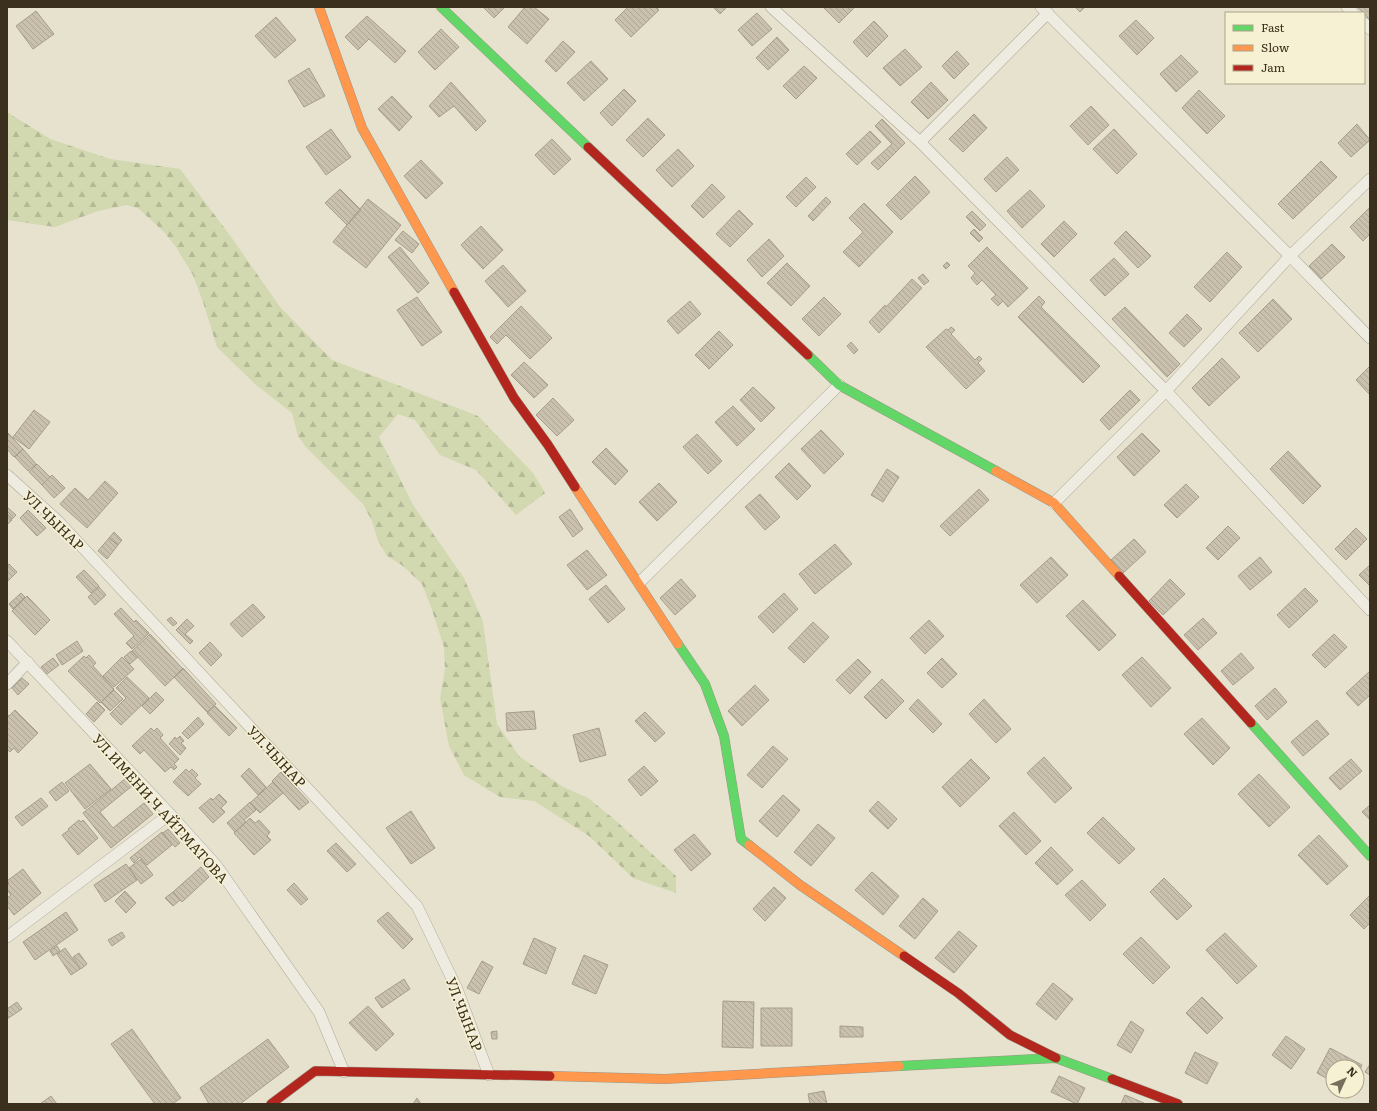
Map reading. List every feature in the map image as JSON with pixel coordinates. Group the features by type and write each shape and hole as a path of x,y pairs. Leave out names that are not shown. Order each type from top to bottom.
{"street":[{"path":"319,7 362,128 514,398 548,444 705,684 724,736 741,838 800,885 958,993 1010,1035 1056,1058 1178,1104"},
{"path":"441,7 840,385 1054,503 1370,856"},
{"path":"771,7 920,142 1166,391 1370,610"},
{"path":"920,142 1044,10 1370,338"},
{"path":"1054,503 1166,391 1290,256 1370,179"},
{"path":"639,583 840,385"},
{"name":"УЛ.ЧЫНАР","path":"7,475 58,521 417,906 457,989 489,1075"},
{"name":"УЛ.ИМЕНИ.Ч АЙТМАТОВА","path":"7,641 216,865 319,1012 344,1072"},
{"path":"7,684 28,662"},
{"path":"7,938 170,814"},
{"path":"271,1104 315,1071 665,1079 1056,1058"}],"green space":[{"path":"7,112 50,139 110,159 180,169 229,234 280,307 332,360 478,416 533,473 545,493 516,515 476,470 440,455 415,420 398,414 379,437 413,505 464,578 483,622 497,724 519,756 563,787 588,798 614,819 676,876 676,893 633,878 589,836 534,801 500,797 464,775 449,746 440,698 445,669 444,647 422,584 403,566 386,555 377,538 372,521 363,504 305,446 298,436 292,413 255,384 217,347 193,275 176,247 164,232 138,208 126,205 98,211 55,227 7,220"}],"building":[{"path":"483,7 505,7 494,18"},
{"path":"525,7 534,7 549,19 527,44 508,27"},
{"path":"628,7 656,7 659,10 631,37 615,20"},
{"path":"713,7 727,7 720,14"},
{"path":"823,7 855,7 839,23"},
{"path":"1075,7 1085,7 1080,12"},
{"path":"1357,7 1370,7 1370,21 1365,12"},
{"path":"36,11 54,34 33,49 16,26"},
{"path":"757,13 772,29 752,46 738,30"},
{"path":"367,16 406,51 395,63 369,39 358,50 345,37"},
{"path":"276,17 296,40 275,58 255,36"},
{"path":"1136,20 1154,38 1137,55 1119,36"},
{"path":"874,21 888,36 867,57 853,42"},
{"path":"441,29 459,47 435,70 418,52"},
{"path":"777,37 789,50 768,70 756,58"},
{"path":"563,41 575,52 556,72 545,61"},
{"path":"905,49 922,67 900,86 883,68"},
{"path":"957,51 969,64 954,79 942,66"},
{"path":"1181,55 1198,72 1176,92 1160,74"},
{"path":"591,61 608,79 584,101 567,83"},
{"path":"804,66 817,78 796,99 783,86"},
{"path":"309,68 325,96 304,107 288,81"},
{"path":"451,82 486,121 476,131 454,106 439,117 429,106"},
{"path":"931,82 948,100 928,119 911,102"},
{"path":"624,89 636,101 612,126 600,113"},
{"path":"1199,90 1225,116 1207,134 1182,108"},
{"path":"392,96 412,117 399,131 378,109"},
{"path":"1091,106 1109,125 1088,145 1070,126"},
{"path":"974,114 987,128 963,152 949,139"},
{"path":"648,118 665,135 643,157 626,140"},
{"path":"882,119 905,143 878,170 871,163 892,144 875,126"},
{"path":"1357,124 1370,140 1351,157 1338,143"},
{"path":"331,129 351,157 326,175 306,147"},
{"path":"1114,129 1137,154 1117,174 1093,149"},
{"path":"870,131 881,142 857,165 846,154"},
{"path":"552,139 571,159 554,175 535,155"},
{"path":"678,149 694,166 672,187 656,170"},
{"path":"1007,157 1019,170 996,192 984,179"},
{"path":"421,160 443,183 426,199 404,176"},
{"path":"1321,161 1337,177 1293,219 1278,204"},
{"path":"915,176 930,192 901,220 886,205"},
{"path":"806,177 816,187 796,207 786,197"},
{"path":"712,184 725,197 703,218 691,206"},
{"path":"340,189 361,210 347,225 325,203"},
{"path":"1030,190 1045,206 1022,228 1007,211"},
{"path":"826,197 831,202 813,221 808,216"},
{"path":"368,199 401,225 366,268 333,242"},
{"path":"864,203 893,232 859,267 843,252 863,232 849,218"},
{"path":"1370,207 1370,234 1363,241 1350,227"},
{"path":"739,210 753,224 730,247 716,234"},
{"path":"972,211 986,225 980,231 966,217"},
{"path":"1064,221 1077,234 1054,257 1041,244"},
{"path":"481,226 503,250 483,269 461,245"},
{"path":"974,229 983,238 979,242 970,233"},
{"path":"403,231 419,244 412,253 395,240"},
{"path":"1126,231 1151,256 1138,268 1114,243"},
{"path":"769,239 784,256 762,277 747,260"},
{"path":"1332,244 1345,257 1321,279 1309,266"},
{"path":"400,247 429,283 418,293 388,257"},
{"path":"987,247 1028,288 1008,307 1003,301 998,306 991,299 996,295 982,280 977,285 971,278 975,273 968,266"},
{"path":"1227,252 1242,267 1210,302 1194,287"},
{"path":"1114,258 1129,274 1105,296 1090,280"},
{"path":"947,262 950,265 946,269 943,266"},
{"path":"787,263 810,286 791,306 767,283"},
{"path":"503,265 526,291 508,307 485,281"},
{"path":"923,274 929,281 924,285 918,278"},
{"path":"912,279 922,288 879,333 869,322 885,305 886,307"},
{"path":"1039,296 1045,302 1041,307 1100,366 1083,383 1018,317"},
{"path":"417,297 442,332 422,346 397,310"},
{"path":"824,297 841,314 819,336 802,319"},
{"path":"1273,299 1292,319 1258,352 1239,333"},
{"path":"690,301 701,314 678,334 667,321"},
{"path":"521,306 552,338 530,359 506,335 497,344 490,337"},
{"path":"1125,307 1180,364 1167,377 1112,319"},
{"path":"1187,314 1202,329 1184,347 1169,333"},
{"path":"951,327 955,330 951,334 975,360 979,356 982,359 978,363 985,371 966,389 926,347 946,329 948,330"},
{"path":"719,331 733,345 709,369 695,355"},
{"path":"851,342 858,350 854,354 847,346"},
{"path":"1222,358 1240,377 1209,406 1192,388"},
{"path":"524,362 548,385 534,398 511,375"},
{"path":"1370,366 1370,395 1356,380"},
{"path":"753,387 775,408 761,422 740,400"},
{"path":"1130,390 1140,400 1109,430 1100,420"},
{"path":"553,398 574,420 557,436 536,415"},
{"path":"733,406 755,429 737,446 715,422"},
{"path":"34,410 50,422 29,449 13,437"},
{"path":"821,430 844,454 824,474 801,449"},
{"path":"8,433 23,449 14,457 7,449"},
{"path":"1142,433 1160,451 1134,476 1117,457"},
{"path":"697,434 722,461 708,474 683,447"},
{"path":"606,448 628,471 615,485 592,462"},
{"path":"23,449 36,464 28,471 15,457"},
{"path":"1288,451 1321,486 1303,504 1270,469"},
{"path":"789,463 811,486 797,500 775,477"},
{"path":"37,464 50,477 42,485 29,472"},
{"path":"887,469 899,477 883,502 871,495"},
{"path":"52,475 65,488 54,498 42,485"},
{"path":"105,481 118,493 87,528 60,504 75,488 88,500"},
{"path":"659,483 677,502 657,521 639,502"},
{"path":"1186,484 1199,497 1177,518 1164,505"},
{"path":"979,489 989,500 950,536 940,526"},
{"path":"760,494 780,517 765,530 745,507"},
{"path":"7,507 16,515 12,519 7,514"},
{"path":"570,509 583,529 573,537 559,517"},
{"path":"28,510 46,528 37,536 20,518"},
{"path":"7,514 12,520 7,525"},
{"path":"1228,526 1240,538 1218,560 1206,548"},
{"path":"1356,528 1367,539 1346,560 1335,549"},
{"path":"114,532 122,540 118,545 109,538"},
{"path":"109,538 118,545 107,559 98,551"},
{"path":"1134,539 1146,552 1123,573 1111,560"},
{"path":"835,544 852,564 815,594 799,574"},
{"path":"587,550 607,575 587,590 567,565"},
{"path":"1051,557 1068,575 1037,603 1020,585"},
{"path":"1260,557 1272,572 1250,590 1238,576"},
{"path":"9,564 17,572 7,582 7,566"},
{"path":"1370,565 1370,586 1359,575"},
{"path":"84,570 99,586 91,593 76,577"},
{"path":"681,579 696,596 675,615 660,598"},
{"path":"1170,579 1185,594 1163,615 1149,601"},
{"path":"606,585 625,609 608,623 589,599"},
{"path":"99,587 106,595 95,605 88,597"},
{"path":"1305,588 1318,601 1289,628 1277,615"},
{"path":"21,593 25,597 13,609 9,604"},
{"path":"784,593 798,609 773,633 758,617"},
{"path":"27,596 50,620 35,635 12,611"},
{"path":"1083,600 1116,635 1099,651 1066,616"},
{"path":"253,604 265,617 242,637 230,624"},
{"path":"121,608 134,622 136,620 149,633 132,649 126,643 134,636 114,614"},
{"path":"171,617 177,623 173,626 167,620"},
{"path":"1203,618 1217,633 1198,650 1184,635"},
{"path":"187,619 194,626 185,634 193,641 190,644 176,630"},
{"path":"929,620 944,636 925,654 910,638"},
{"path":"813,622 829,637 804,663 788,648"},
{"path":"150,634 183,669 165,686 132,651"},
{"path":"1334,634 1347,647 1325,668 1312,655"},
{"path":"77,641 83,651 62,665 56,655"},
{"path":"210,642 222,655 211,666 199,653"},
{"path":"131,651 138,657 130,664 124,657"},
{"path":"1241,653 1254,668 1233,685 1221,671"},
{"path":"89,655 96,663 93,666 114,689 100,703 68,671 84,656 86,658"},
{"path":"122,657 134,669 114,687 103,676"},
{"path":"1142,657 1171,688 1151,707 1122,675"},
{"path":"53,658 59,665 47,674 41,667"},
{"path":"942,658 957,674 942,688 927,673"},
{"path":"858,659 871,672 850,694 836,680"},
{"path":"183,668 216,704 207,712 174,677"},
{"path":"1370,671 1370,695 1358,706 1346,693"},
{"path":"127,677 149,698 121,725 110,714 126,698 116,688"},
{"path":"22,678 29,684 18,695 12,688"},
{"path":"882,679 904,701 886,719 864,697"},
{"path":"755,685 769,700 742,726 728,711"},
{"path":"1275,688 1287,702 1267,720 1255,706"},
{"path":"114,690 123,699 110,711 101,702"},
{"path":"156,692 164,700 150,714 142,706"},
{"path":"918,699 942,724 933,733 909,709"},
{"path":"984,699 1011,729 996,743 969,714"},
{"path":"97,702 105,710 94,722 86,714"},
{"path":"215,706 237,728 229,736 207,713"},
{"path":"15,710 38,733 18,753 14,748 10,752 7,749 7,714 9,716"},
{"path":"534,711 536,729 507,731 506,713"},
{"path":"645,712 665,733 655,742 635,721"},
{"path":"198,717 204,724 188,739 182,733"},
{"path":"1202,718 1230,748 1213,765 1184,734"},
{"path":"1317,720 1329,734 1303,756 1291,742"},
{"path":"151,728 154,731 157,728 163,735 160,738 179,759 174,764 177,767 174,770 171,767 165,772 144,750 140,754 132,746"},
{"path":"599,728 606,755 580,762 573,735"},
{"path":"180,736 184,741 181,743 186,748 180,755 169,744 175,737 177,739"},
{"path":"773,746 788,759 762,788 747,775"},
{"path":"1044,757 1072,788 1055,803 1027,773"},
{"path":"971,759 990,778 960,807 942,787"},
{"path":"1351,759 1362,771 1340,790 1329,778"},
{"path":"90,764 111,789 85,809 65,783"},
{"path":"644,766 658,781 641,796 628,780"},
{"path":"249,768 266,787 258,795 241,776"},
{"path":"186,769 189,772 192,769 198,775 195,778 201,784 188,796 173,782"},
{"path":"281,772 309,802 299,810 272,781"},
{"path":"1259,774 1290,807 1269,827 1238,794"},
{"path":"126,778 132,786 100,812 113,828 144,803 153,814 111,848 83,813"},
{"path":"62,782 69,791 56,801 49,792"},
{"path":"273,782 283,793 260,813 250,803"},
{"path":"219,794 227,802 221,808 225,812 213,823 199,808 211,798 213,800"},
{"path":"783,795 800,810 777,837 759,821"},
{"path":"41,798 48,806 22,826 15,817"},
{"path":"878,801 897,819 888,829 869,811"},
{"path":"250,802 256,810 244,820 246,822 235,832 227,823"},
{"path":"1370,805 1370,820 1362,812"},
{"path":"411,811 435,848 411,864 386,828"},
{"path":"1014,812 1041,841 1026,855 999,826"},
{"path":"1103,817 1135,849 1119,864 1087,833"},
{"path":"250,818 255,823 259,820 270,832 267,836 271,840 254,855 234,833"},
{"path":"79,820 81,822 83,820 98,838 78,855 62,835"},
{"path":"818,824 835,838 811,866 794,852"},
{"path":"168,829 180,843 175,847 163,833"},
{"path":"162,832 172,845 147,865 140,857 134,863 130,858"},
{"path":"694,834 711,854 691,871 674,850"},
{"path":"1319,835 1348,866 1327,885 1298,855"},
{"path":"336,843 356,864 347,872 327,851"},
{"path":"1051,847 1073,870 1057,885 1035,863"},
{"path":"141,859 153,875 141,884 129,868"},
{"path":"126,864 137,880 105,902 94,885"},
{"path":"201,867 209,877 182,902 173,892"},
{"path":"23,869 41,893 14,915 7,906 7,898 11,895 7,890 7,885 9,883 7,881"},
{"path":"872,872 899,896 883,915 855,890"},
{"path":"1164,878 1192,906 1177,920 1150,892"},
{"path":"1082,880 1106,905 1090,921 1065,895"},
{"path":"294,883 308,899 301,905 287,890"},
{"path":"774,887 786,898 765,921 753,909"},
{"path":"125,891 136,903 126,913 115,901"},
{"path":"173,892 180,900 173,906 165,898"},
{"path":"1370,895 1370,923 1364,929 1350,915"},
{"path":"923,898 938,911 915,939 899,926"},
{"path":"66,912 78,930 35,960 23,942"},
{"path":"388,912 413,939 403,949 377,921"},
{"path":"959,931 977,946 954,973 935,958"},
{"path":"122,932 125,937 112,946 108,940"},
{"path":"1225,933 1257,966 1237,984 1206,950"},
{"path":"1141,937 1170,967 1153,984 1123,954"},
{"path":"534,938 556,948 546,974 523,964"},
{"path":"57,946 60,951 53,956 50,951"},
{"path":"65,948 80,969 71,975 57,954"},
{"path":"79,953 87,964 81,969 73,957"},
{"path":"584,955 608,965 596,994 572,984"},
{"path":"482,961 493,967 479,994 467,988"},
{"path":"404,979 410,989 382,1008 375,998"},
{"path":"1053,983 1073,999 1056,1020 1036,1004"},
{"path":"1202,997 1223,1018 1207,1034 1186,1013"},
{"path":"723,1001 754,1002 753,1048 722,1047"},
{"path":"17,1002 22,1009 7,1019 7,1009"},
{"path":"368,1006 394,1034 376,1051 349,1023"},
{"path":"761,1008 792,1008 792,1046 761,1046"},
{"path":"1131,1021 1144,1030 1131,1053 1117,1045"},
{"path":"840,1026 863,1027 863,1037 840,1037"},
{"path":"132,1029 181,1098 172,1104 155,1104 111,1044"},
{"path":"497,1031 497,1039 492,1039 491,1032"},
{"path":"1286,1036 1305,1049 1291,1069 1272,1055"},
{"path":"268,1039 289,1067 240,1104 209,1104 200,1088"},
{"path":"1330,1048 1351,1059 1325,1059 1325,1078 1317,1073"},
{"path":"1195,1052 1218,1063 1207,1084 1185,1073"},
{"path":"1370,1064 1370,1075 1365,1072"},
{"path":"1059,1076 1085,1088 1077,1104 1051,1092"},
{"path":"824,1091 827,1104 810,1104 808,1094"},
{"path":"1125,1095 1144,1103 1144,1104 1121,1104"},
{"path":"51,1096 57,1104 40,1104"},
{"path":"417,1098 421,1104 413,1104"}],"traffic: fast":[{"path":"441,7 588,147"},
{"path":"808,355 839,385 996,471"},
{"path":"678,644 705,684 724,736 741,839 749,845"},
{"path":"1251,723 1370,856"},
{"path":"899,1066 1056,1058 1112,1079"}],"traffic: slow":[{"path":"319,7 362,128 454,292"},
{"path":"996,471 1054,503 1119,576"},
{"path":"575,487 678,644"},
{"path":"749,845 800,885 904,956"},
{"path":"550,1076 665,1079 899,1066"}],"traffic: jam":[{"path":"588,147 808,355"},
{"path":"454,292 514,398 548,445 575,487"},
{"path":"1119,576 1251,723"},
{"path":"904,956 958,993 1010,1035 1056,1058"},
{"path":"271,1104 315,1071 550,1076"},
{"path":"1112,1079 1178,1104"}]}
